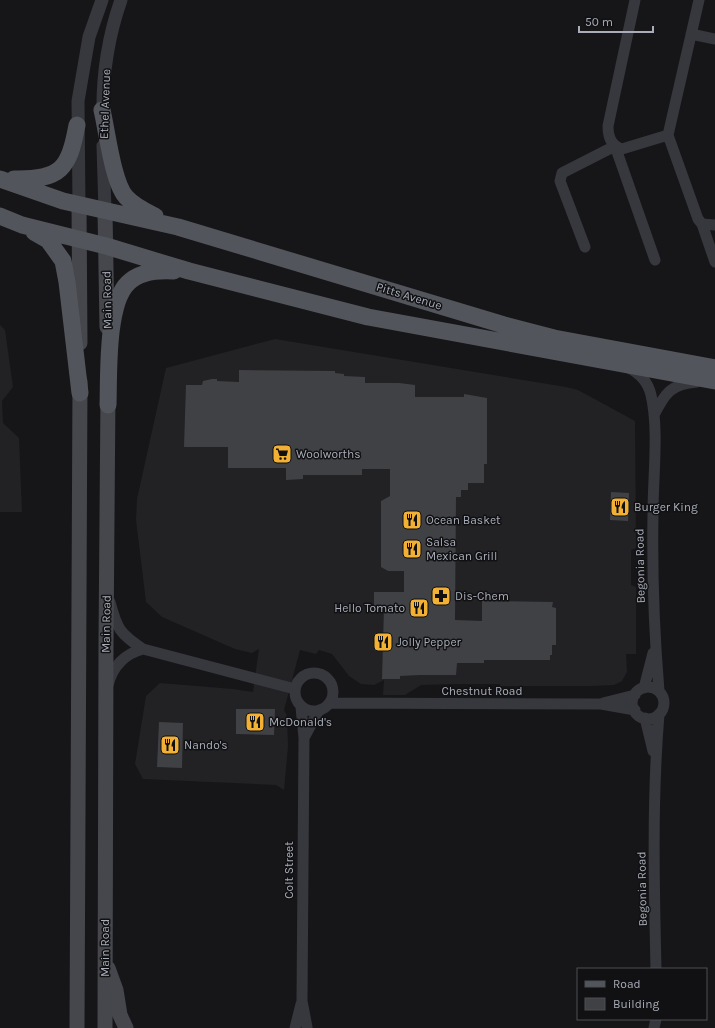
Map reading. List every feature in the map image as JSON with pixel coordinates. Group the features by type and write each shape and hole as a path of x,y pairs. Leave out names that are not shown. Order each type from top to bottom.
{"main road":[{"path":"102,110 117,180 122,191 142,210 178,227"},
{"path":"0,178 36,180 54,174 65,163 71,154 77,125"},
{"path":"0,178 80,205 105,211"},
{"path":"77,1028 80,205"},
{"name":"Pitts Avenue","path":"105,211 178,227 504,325 713,376"},
{"name":"Main Road","path":"105,211 108,405 105,1028"},
{"path":"0,216 22,225 48,240 63,261 68,282 80,394"},
{"path":"22,225 106,246"},
{"name":"Pitts Avenue","path":"106,246 189,271 368,317 614,362 713,376"},
{"path":"108,405 109,351 116,305 121,292 128,282 146,273 161,270 189,271"},
{"path":"106,960 116,990 120,1015 126,1028"}],"street":[{"name":"Ethel Avenue","path":"80,205 77,125 78,101 89,37 102,0"},
{"name":"Ethel Avenue","path":"105,211 102,110 109,46 121,0"},
{"path":"635,0 608,126 610,139 615,146 655,260"},
{"path":"699,0 668,135 694,210 702,224 715,262"},
{"path":"691,34 715,39"},
{"path":"615,146 622,149 629,148 668,135"},
{"path":"585,247 560,181 562,173 615,146"},
{"path":"702,224 715,225"},
{"name":"Begonia Road","path":"614,362 643,377 651,395 654,415 652,569 655,644 659,691"},
{"path":"654,415 663,397 670,390 689,382 713,376"},
{"path":"107,590 115,621 120,630 125,636 143,649 295,689"},
{"name":"Begonia Road","path":"639,691 655,644"},
{"path":"106,696 110,678 116,665 124,657 143,649"},
{"path":"317,674 328,680 333,691 330,703 319,710 310,711 301,707 295,696 295,689 300,679 305,675 317,674"},
{"path":"649,687 659,691 664,700 662,710 659,714 650,718 645,718 635,710 633,700 639,691 649,687"},
{"name":"Chestnut Road","path":"333,691 362,703"},
{"name":"Chestnut Road","path":"601,704 639,691"},
{"name":"Chestnut Road","path":"330,703 601,704 635,710"},
{"name":"Colt Street","path":"295,1028 302,1001 304,738 301,707"},
{"name":"Colt Street","path":"304,738 319,710"},
{"name":"Begonia Road","path":"656,968 654,886 655,761 659,714"},
{"name":"Begonia Road","path":"645,718 655,761"},
{"name":"Colt Street","path":"302,1001 309,1027"},
{"path":"295,1028 309,1027"}],"shaded area":[{"path":"0,325 5,330 13,387 2,401 3,423 19,438 22,512 0,512"},
{"path":"275,339 566,387 578,390 635,421 636,548 631,550 631,585 636,587 636,654 626,654 627,672 622,681 614,685 592,686 500,686 500,684 421,685 405,695 383,695 384,680 374,685 361,684 349,676 332,654 319,650 316,654 300,650 284,710 287,716 288,746 284,790 276,785 143,779 135,764 146,696 160,683 253,692 259,649 252,653 235,649 162,617 146,602 136,520 137,499 166,368"}],"building":[{"path":"239,370 335,371 335,373 344,374 344,376 365,377 365,383 399,383 415,385 415,397 464,397 464,394 487,398 487,464 484,464 484,483 468,483 468,490 461,490 461,497 456,497 455,620 482,621 482,601 553,602 552,607 556,608 556,645 552,645 552,655 550,655 550,660 484,660 484,663 457,663 456,675 400,676 400,679 382,679 384,608 374,608 374,592 404,592 404,571 388,571 381,567 381,501 390,496 390,469 362,469 362,475 303,475 303,479 286,480 286,468 228,468 228,447 184,447 186,385 202,385 203,381 212,379 217,379 217,381 239,382"},
{"name":"Burger King","path":"611,492 629,493 628,521 610,520"},
{"name":"McDonald's","path":"236,709 275,709 274,735 236,734"},
{"name":"Nando's","path":"159,722 183,723 182,768 157,767"}],"place":[{"name":"Woolworths","path":"282,454"},
{"name":"Burger King","path":"620,507"},
{"name":"Ocean Basket","path":"412,520"},
{"name":"Salsa Mexican Grill","path":"412,549"},
{"name":"Dis-Chem","path":"441,596"},
{"name":"Hello Tomato","path":"419,608"},
{"name":"Jolly Pepper","path":"383,642"},
{"name":"McDonald's","path":"255,722"},
{"name":"Nando's","path":"170,745"}]}
